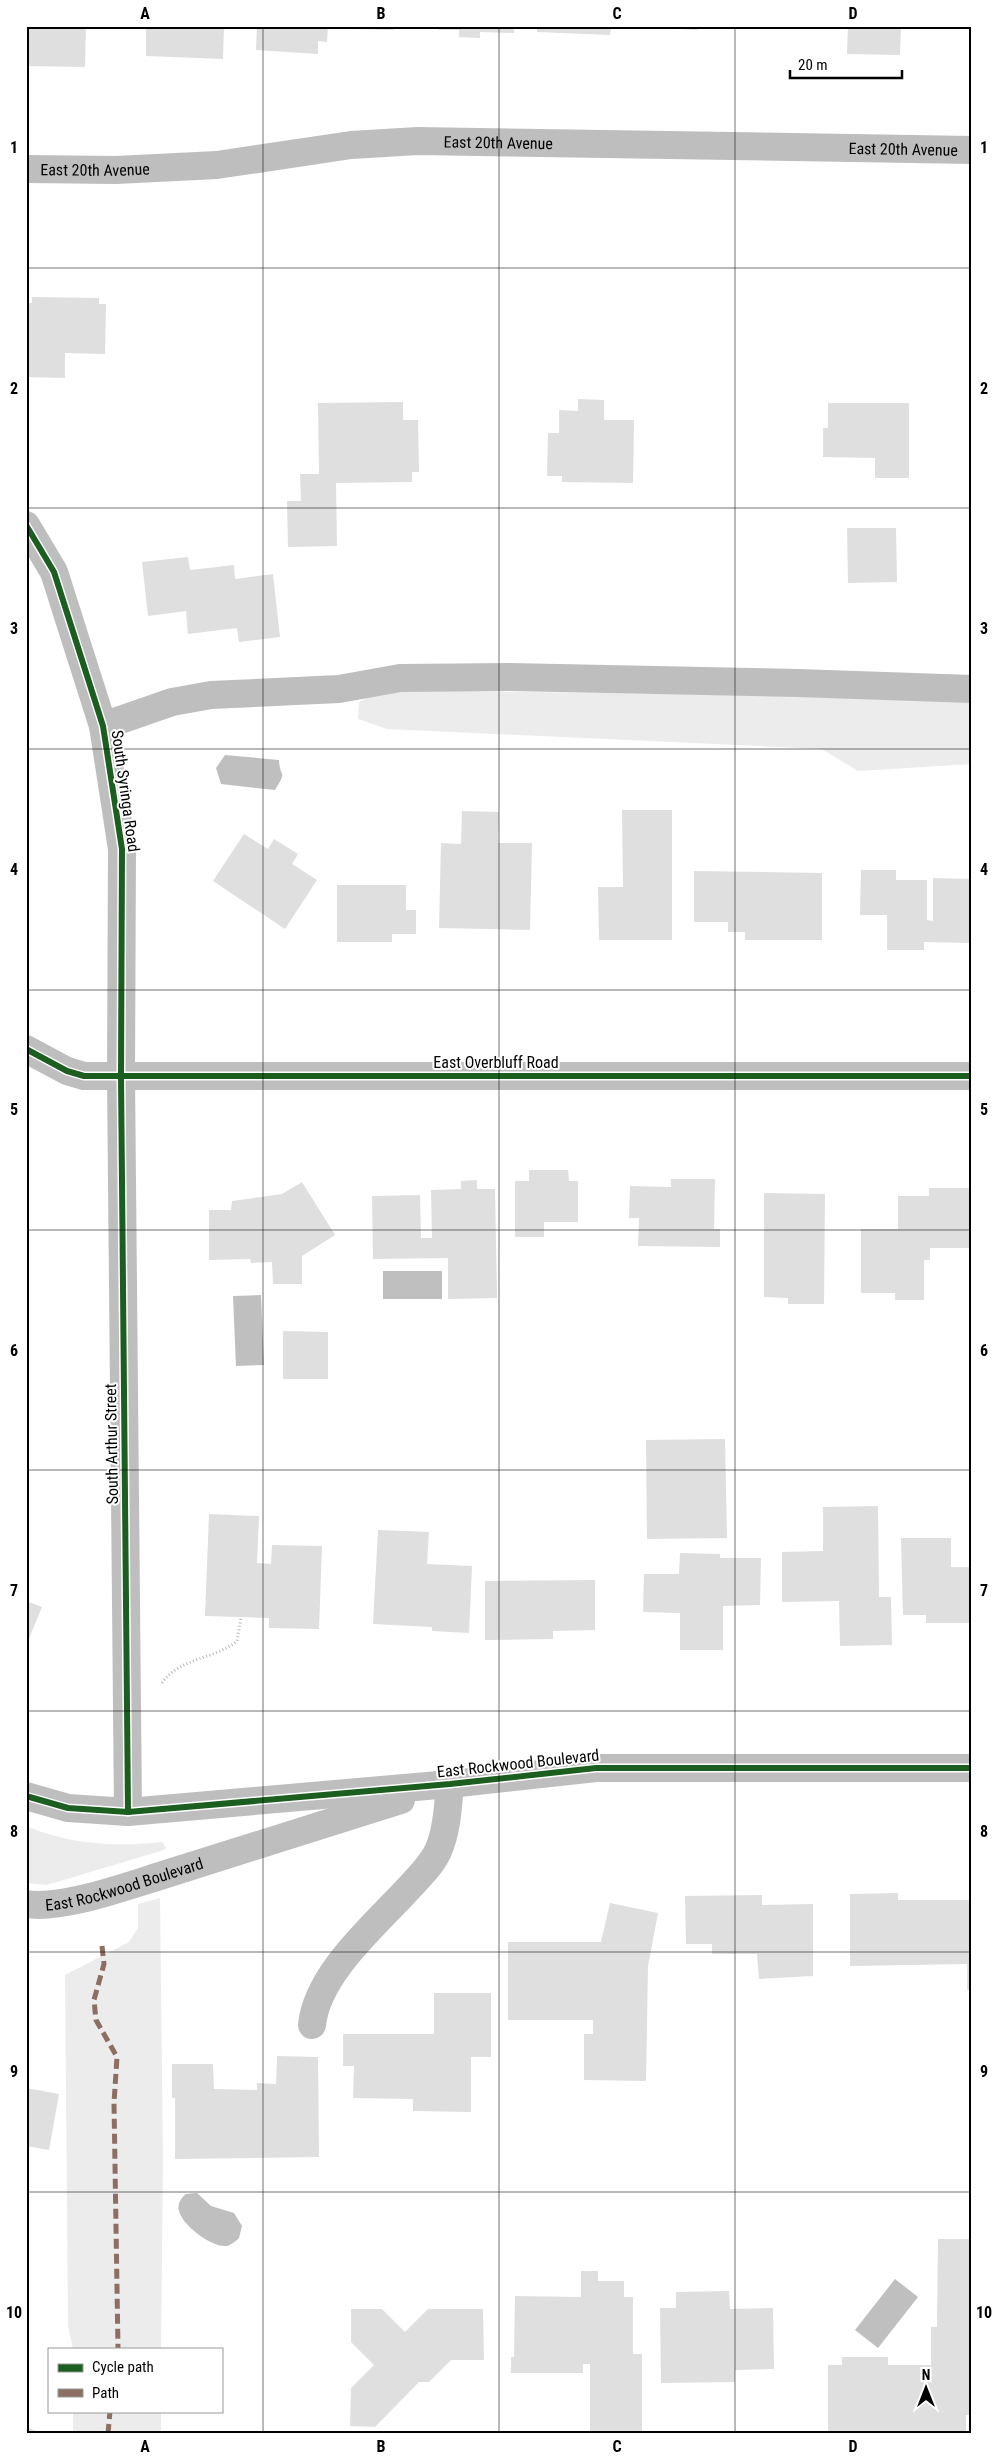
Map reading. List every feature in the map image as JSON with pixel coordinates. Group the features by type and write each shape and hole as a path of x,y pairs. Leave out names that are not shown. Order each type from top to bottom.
{"street":[{"name":"East 20th Avenue","path":"26,169 116,170 217,165 351,146 418,141 972,150"},
{"name":"South Syringa Road","path":"26,526 54,572 103,726 122,849 121,1076"},
{"path":"103,726 172,702 212,696 339,689 400,678 520,677 972,689"},
{"name":"East Overbluff Road","path":"26,1048 67,1071 84,1076 972,1076"},
{"name":"South Arthur Street","path":"121,1076 128,1812"},
{"name":"East Rockwood Boulevard","path":"26,1796 68,1808 128,1812 450,1784 596,1768 972,1768"},
{"path":"312,2025 314,2008 341,1961 426,1869 438,1851 445,1829 450,1784"},
{"name":"East Rockwood Boulevard","path":"26,1904 42,1905 57,1903 130,1885 450,1784"}],"path":[{"path":"158,1688 168,1674 194,1659 227,1650 237,1641 241,1618"}],"shaded area":[{"path":"383,690 972,698 972,764 858,771 822,749 387,729 358,719 359,702"},
{"path":"225,755 279,760 282,776 275,790 221,784 216,768"},
{"path":"383,1271 442,1271 442,1299 383,1299"},
{"path":"261,1295 264,1365 236,1366 233,1296"},
{"path":"26,1826 77,1841 109,1844 162,1842 166,1848 47,1885 26,1883"},
{"path":"160,1898 163,2159 161,2348 73,2348 68,2326 65,1975 129,1942 138,1928 138,1904"},
{"path":"197,2193 211,2206 234,2213 242,2226 239,2238 235,2242 227,2246 214,2243 198,2234 181,2217 179,2204 181,2199 186,2194"},
{"path":"895,2279 918,2297 878,2348 855,2330"},
{"path":"73,2412 161,2412 161,2434 73,2434"}],"building":[{"path":"26,26 86,26 85,67 26,66"},
{"path":"146,26 224,26 223,59 146,56"},
{"path":"257,26 328,26 327,42 318,41 318,54 256,50"},
{"path":"353,26 394,26 394,30 353,29"},
{"path":"439,26 514,26 514,33 480,32 480,38 459,37 459,30 439,30"},
{"path":"537,26 611,26 610,35 537,32"},
{"path":"653,26 698,26 698,30 653,28"},
{"path":"848,26 901,26 900,55 847,54"},
{"path":"970,37 972,37 972,51 970,51"},
{"path":"32,297 99,298 99,304 106,304 105,354 65,353 65,378 26,377 26,303 32,303"},
{"path":"578,399 604,400 604,420 634,420 633,483 562,482 562,476 547,476 548,433 559,433 559,410 578,411"},
{"path":"403,402 403,420 418,420 419,472 412,472 412,482 336,483 337,546 288,547 287,501 301,501 300,474 319,474 318,403"},
{"path":"828,403 909,403 909,478 875,478 875,458 823,457 823,428 828,428"},
{"path":"847,528 896,528 897,582 848,583"},
{"path":"188,557 190,570 234,565 235,579 273,574 280,637 239,642 237,628 188,634 186,611 148,616 142,562"},
{"path":"622,810 672,810 672,940 599,940 598,887 623,887"},
{"path":"462,811 499,812 498,843 532,843 530,930 439,928 441,843 461,844"},
{"path":"244,834 268,849 274,839 298,854 292,864 317,880 285,929 213,881"},
{"path":"861,870 896,870 896,880 927,880 927,920 933,921 933,878 972,879 972,943 924,942 924,950 887,950 887,915 860,915"},
{"path":"694,871 822,873 822,940 745,940 745,932 728,932 728,922 694,922"},
{"path":"337,885 406,885 406,910 416,910 416,934 392,934 392,942 337,942"},
{"path":"529,1170 568,1170 569,1181 578,1181 578,1222 544,1222 544,1237 515,1237 515,1181 529,1181"},
{"path":"671,1179 715,1179 714,1229 720,1229 720,1247 638,1246 639,1218 629,1218 630,1186 671,1187"},
{"path":"477,1180 477,1189 495,1189 497,1298 448,1299 448,1258 373,1259 372,1196 420,1195 421,1238 432,1238 431,1190 461,1189 461,1181"},
{"path":"302,1182 335,1235 302,1256 302,1284 273,1284 272,1262 251,1263 250,1259 209,1260 209,1210 231,1210 232,1201 282,1194"},
{"path":"929,1188 972,1188 972,1248 930,1248 930,1260 924,1260 924,1300 895,1300 895,1293 861,1293 861,1229 898,1229 898,1196 929,1196"},
{"path":"764,1193 825,1194 824,1304 788,1304 788,1298 764,1297"},
{"path":"283,1331 328,1332 328,1379 283,1379"},
{"path":"725,1439 727,1538 647,1539 646,1440"},
{"path":"878,1506 879,1597 891,1597 892,1645 840,1646 839,1601 782,1602 782,1552 823,1551 823,1507"},
{"path":"209,1514 259,1516 257,1563 271,1564 272,1545 322,1546 319,1629 269,1628 269,1618 205,1616"},
{"path":"378,1530 429,1532 427,1564 472,1566 469,1633 432,1631 432,1627 373,1624"},
{"path":"901,1538 951,1538 951,1567 972,1567 972,1623 926,1623 926,1615 903,1615"},
{"path":"680,1553 720,1554 720,1558 761,1558 760,1605 723,1606 723,1650 680,1650 680,1613 643,1612 644,1574 679,1574"},
{"path":"595,1580 595,1630 553,1631 553,1639 485,1640 485,1581"},
{"path":"26,1601 42,1607 26,1646"},
{"path":"898,1893 898,1900 972,1900 972,1990 967,1990 967,1964 850,1966 850,1894"},
{"path":"762,1895 762,1905 813,1904 813,1976 759,1979 757,1954 712,1954 712,1944 686,1944 685,1896"},
{"path":"610,1903 658,1913 648,1966 646,2081 584,2080 584,2034 593,2034 593,2020 508,2020 508,1942 601,1942"},
{"path":"434,1993 491,1993 491,2057 471,2057 471,2112 413,2111 413,2099 353,2098 354,2066 343,2066 343,2034 434,2034"},
{"path":"277,2056 318,2057 319,2157 175,2159 175,2098 172,2098 172,2064 213,2064 214,2089 257,2090 257,2083 276,2084"},
{"path":"26,2088 59,2094 49,2150 26,2146"},
{"path":"938,2239 972,2239 972,2415 966,2415 966,2434 828,2434 828,2365 842,2365 842,2357 888,2357 888,2365 931,2365 931,2327 937,2327"},
{"path":"581,2271 598,2271 598,2281 624,2281 624,2297 633,2297 633,2354 642,2354 642,2433 590,2433 590,2364 583,2364 583,2373 511,2373 511,2357 514,2357 515,2296 581,2297"},
{"path":"729,2291 730,2309 773,2308 774,2369 735,2370 735,2382 661,2383 660,2308 676,2308 676,2292"},
{"path":"351,2309 382,2309 405,2332 428,2309 483,2309 484,2360 451,2360 429,2382 419,2382 375,2427 350,2426 351,2388 374,2365 351,2342"},
{"path":"26,2427 43,2434 26,2434"}],"marked path":[{"path":"102,1946 104,1964 94,2000 96,2020 117,2057 114,2103 118,2348"},
{"path":"108,2434 110,2412"}],"cycle path":[{"path":"26,525 54,572 103,726 122,849 121,1076 128,1812"},
{"path":"26,1049 67,1071 84,1076 972,1076"},
{"path":"26,1796 68,1808 128,1812 450,1784 596,1768 972,1768"}]}
